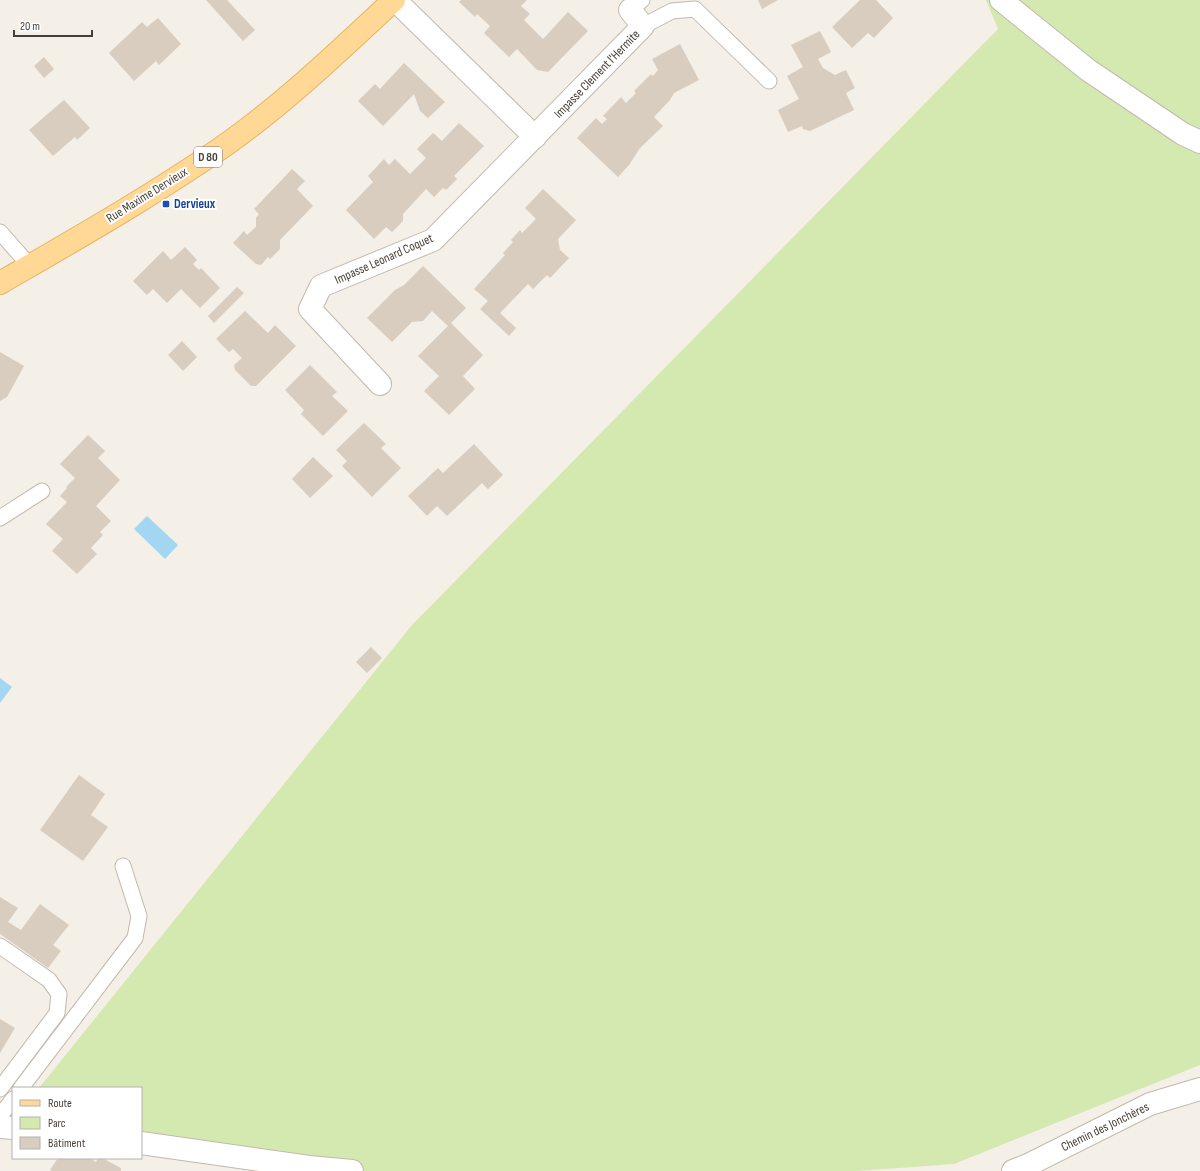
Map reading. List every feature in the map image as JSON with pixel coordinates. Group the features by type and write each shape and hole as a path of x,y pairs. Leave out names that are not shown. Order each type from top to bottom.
{"main road":[{"name":"Rue Maxime Dervieux","path":"0,283 153,194 225,145 298,88 394,0"}],"street":[{"path":"394,0 535,137"},
{"path":"1001,0 1088,70 1183,134 1200,142"},
{"name":"Impasse Clement l'Hermite","path":"535,137 643,26 636,5"},
{"name":"Impasse Leonard Coquet","path":"380,384 310,309 321,286 433,240 535,137"},
{"name":"Chemin des Jonchères","path":"1013,1171 1150,1104 1200,1089"},
{"path":"0,1127 12,1128"},
{"path":"142,1143 309,1169 352,1171"}],"lane":[{"path":"643,26 672,11 695,9 769,81"},
{"path":"0,232 30,266"},
{"path":"0,518 42,491"},
{"path":"22,1087 135,938 139,916 122,866"},
{"path":"0,946 49,980 59,994 57,1013 0,1089"},
{"path":"0,1116 12,1100"}],"green space":[{"path":"986,0 1200,0 1200,1065 954,1164 857,1171 355,1171 142,1131 142,1087 40,1087 412,625 998,29"}],"water":[{"path":"147,516 178,545 165,559 134,529"},
{"path":"0,678 12,687 0,703"}],"building":[{"path":"206,0 227,0 255,30 243,41"},
{"path":"461,0 527,0 521,6 530,14 524,20 543,39 568,12 588,31 548,72 537,70 517,49 509,57 484,33 490,26 477,14 475,17 459,2"},
{"path":"758,0 778,0 762,9"},
{"path":"860,0 876,0 893,18 874,38 868,33 852,48 832,27"},
{"path":"158,18 181,44 159,65 156,61 134,81 109,53 142,22 147,27"},
{"path":"820,31 831,52 818,59 823,68 835,75 846,70 855,88 846,93 854,110 810,131 803,129 802,126 788,132 778,110 799,99 787,76 803,67 791,45"},
{"path":"680,44 699,80 674,93 670,100 654,117 663,126 640,148 629,165 618,177 577,138 596,118 602,124 607,119 603,116 621,97 626,103 636,93 634,91 651,74 653,76 658,70 652,59"},
{"path":"44,57 54,69 44,78 34,66"},
{"path":"404,63 445,102 428,118 420,111 414,94 383,126 358,101 375,84 380,89"},
{"path":"64,100 90,128 77,140 75,137 53,156 29,130"},
{"path":"459,123 484,146 454,176 457,179 446,190 443,188 434,197 426,189 403,214 403,221 392,232 386,227 374,239 346,210 373,182 368,176 384,159 389,165 395,159 410,174 426,158 417,149 433,133 442,141"},
{"path":"292,169 305,181 297,189 313,206 280,240 280,249 270,259 268,257 261,265 256,264 233,243 244,231 247,235 256,227 256,218 259,214 254,209"},
{"path":"543,189 576,220 558,239 560,250 569,258 550,278 547,275 533,289 528,284 500,313 516,328 509,336 480,309 488,301 474,289 505,255 503,253 513,242 511,240 520,230 522,233 536,219 525,208"},
{"path":"185,247 197,260 193,264 199,270 201,268 220,288 200,308 181,289 167,303 153,289 147,295 133,281 163,251 171,260"},
{"path":"423,266 466,308 451,323 483,355 463,376 475,389 449,415 424,391 439,376 418,356 448,326 432,311 423,321 412,322 392,342 367,318 395,290 404,285"},
{"path":"237,287 244,293 214,323 208,316"},
{"path":"245,311 268,333 275,325 296,346 256,386 251,386 235,370 234,365 242,358 233,349 229,352 216,339"},
{"path":"182,341 197,357 183,371 168,355"},
{"path":"0,352 24,366 7,397 0,401"},
{"path":"310,365 337,392 332,396 348,411 323,436 301,414 304,410 285,390"},
{"path":"364,423 386,444 381,448 401,468 372,497 342,466 347,461 336,450"},
{"path":"88,435 105,451 98,458 120,480 96,506 111,521 100,532 103,535 91,548 97,554 77,574 52,551 63,539 46,524 67,502 60,496 75,478 60,464"},
{"path":"474,444 503,475 488,489 482,483 447,516 437,506 427,516 408,496 438,468 443,473"},
{"path":"313,457 333,476 310,498 292,479"},
{"path":"371,647 382,658 367,673 356,662"},
{"path":"79,775 105,794 91,815 108,827 83,861 40,830"},
{"path":"0,897 18,908 8,922 21,930 40,904 69,925 53,945 61,951 48,968 0,934"},
{"path":"0,1019 15,1028 0,1053"},
{"path":"57,1159 91,1159 96,1162 98,1159 104,1159 121,1168 121,1171 50,1170"}],"place":[{"name":"Dervieux","path":"166,204"}]}
